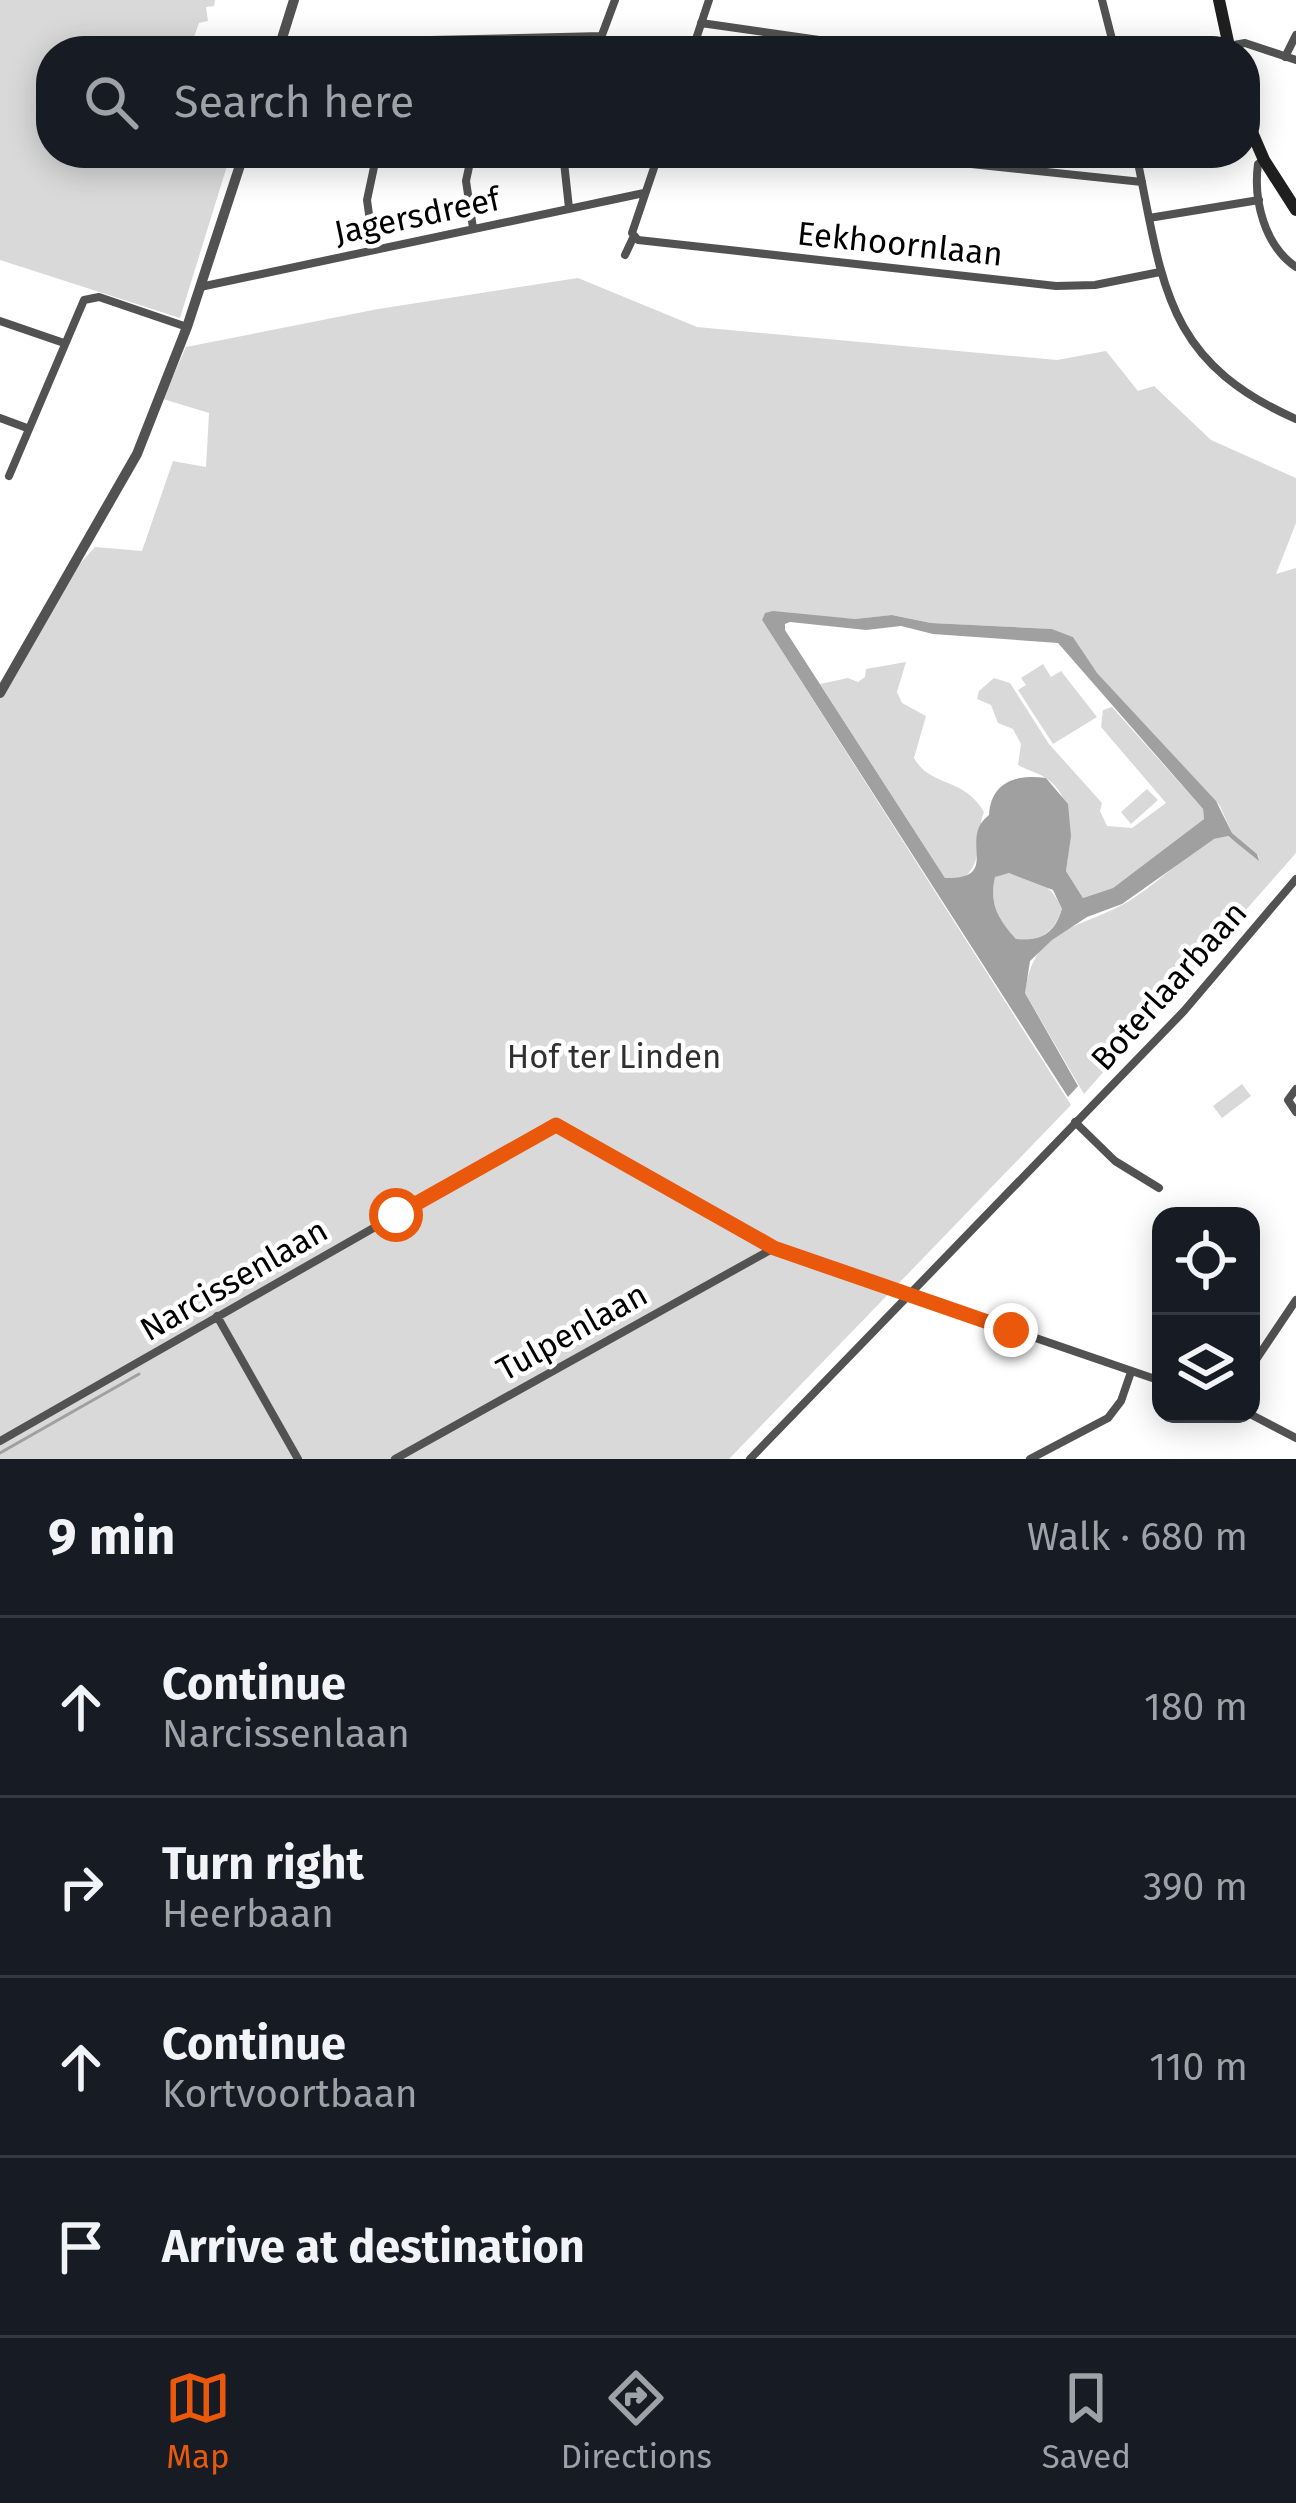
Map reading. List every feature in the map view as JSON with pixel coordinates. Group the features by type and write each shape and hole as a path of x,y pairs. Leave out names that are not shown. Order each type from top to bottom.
{"main road":[{"path":"1219,0 1226,36"},
{"path":"1260,151 1296,210"}],"street":[{"path":"283,36 295,0"},
{"path":"602,36 615,0"},
{"path":"697,36 710,0"},
{"path":"1102,0 1111,36"},
{"path":"701,23 792,36"},
{"path":"1285,57 1296,35"},
{"path":"1260,49 1296,60"},
{"path":"1260,163 1264,160"},
{"path":"0,693 130,469 187,326 239,168"},
{"path":"374,168 367,200 374,250"},
{"path":"469,168 466,182 473,228"},
{"path":"564,168 568,208"},
{"path":"625,255 653,168"},
{"path":"1009,168 1142,182"},
{"path":"1139,168 1160,272 1172,308 1194,346 1210,365 1258,402 1296,418"},
{"path":"1257,168 1259,200 1274,247 1296,267"},
{"name":"Jagersdreef","path":"200,286 644,193"},
{"path":"1149,218 1259,200"},
{"name":"Eekhoornlaan","path":"634,238 1056,286 1095,285 1160,272"},
{"path":"9,476 82,303 90,296 187,326"},
{"path":"0,321 64,343"},
{"path":"0,418 27,428"},
{"name":"Boterlaarbaan","path":"750,1459 1184,1010 1296,879"},
{"path":"1296,1089 1288,1100 1296,1112"},
{"path":"1075,1123 1114,1161 1159,1189"},
{"name":"Narcissenlaan","path":"0,1441 554,1125 774,1248"},
{"path":"774,1248 1152,1379"},
{"name":"Tulpenlaan","path":"395,1459 774,1248"},
{"path":"1260,1354 1296,1300"},
{"path":"218,1316 298,1459"},
{"path":"1030,1459 1108,1418 1121,1401 1131,1372"},
{"path":"1260,1419 1296,1438"}],"green space":[{"path":"0,0 215,0 214,6 206,7 208,21 199,23 194,36 36,36 36,168 226,168 180,318 0,260"},
{"name":"Hof ter Linden","path":"578,278 697,327 1057,360 1106,351 1138,391 1154,386 1211,440 1296,478 1296,523 1276,574 1296,568 1296,853 1084,1094 1025,993 1037,956 1058,934 1134,898 1214,839 1227,836 1259,858 1257,854 1232,833 1220,806 1096,673 1073,637 1052,629 931,623 893,615 855,619 765,613 762,620 1071,1105 729,1459 0,1459 0,697 76,568 95,547 142,551 173,461 206,467 209,413 163,399 186,347 378,309"},
{"path":"906,662 897,692 902,703 926,716 914,758 929,774 967,793 984,812 975,863 964,878 945,878 820,684 848,678 858,682 866,669"},
{"path":"1043,664 1051,677 1061,671 1097,717 1053,744 1018,690 1026,685 1021,678"},
{"path":"994,678 1010,683 1049,744 1102,803 1100,811 1107,826 1132,828 1166,803 1101,727 1103,710 1112,707 1203,809 1204,819 1113,888 1083,898 1066,871 1069,820 1062,797 1046,778 1018,765 1021,744 1013,729 998,723 991,705 977,699"},
{"path":"1147,789 1158,800 1131,824 1121,812"},
{"path":"1008,873 1041,883 1057,900 1062,909 1045,934 1016,939 1000,918 993,895 995,876"},
{"path":"1242,1084 1251,1096 1222,1118 1213,1106"}],"shaded area":[{"path":"765,613 855,619 892,615 931,623 1052,629 1073,637 1097,673 1216,801 1232,833 1257,854 1259,861 1228,836 1214,839 1122,904 1087,917 1052,940 1030,961 1025,993 1078,1086 1068,1097 762,620","holes":["790,622 866,630 901,626 933,634 1058,643 1203,809 1204,819 1113,888 1083,898 1066,871 1071,836 1068,804 1046,778 1015,779 1000,788 980,825 972,872 945,878 785,630","1009,873 1053,890 1062,909 1046,934 1016,939 1000,918 993,895 995,877"]}],"waterway":[{"path":"0,1453 139,1374"}],"route":[{"path":"396,1215 556,1125 774,1248 1011,1330"}]}
